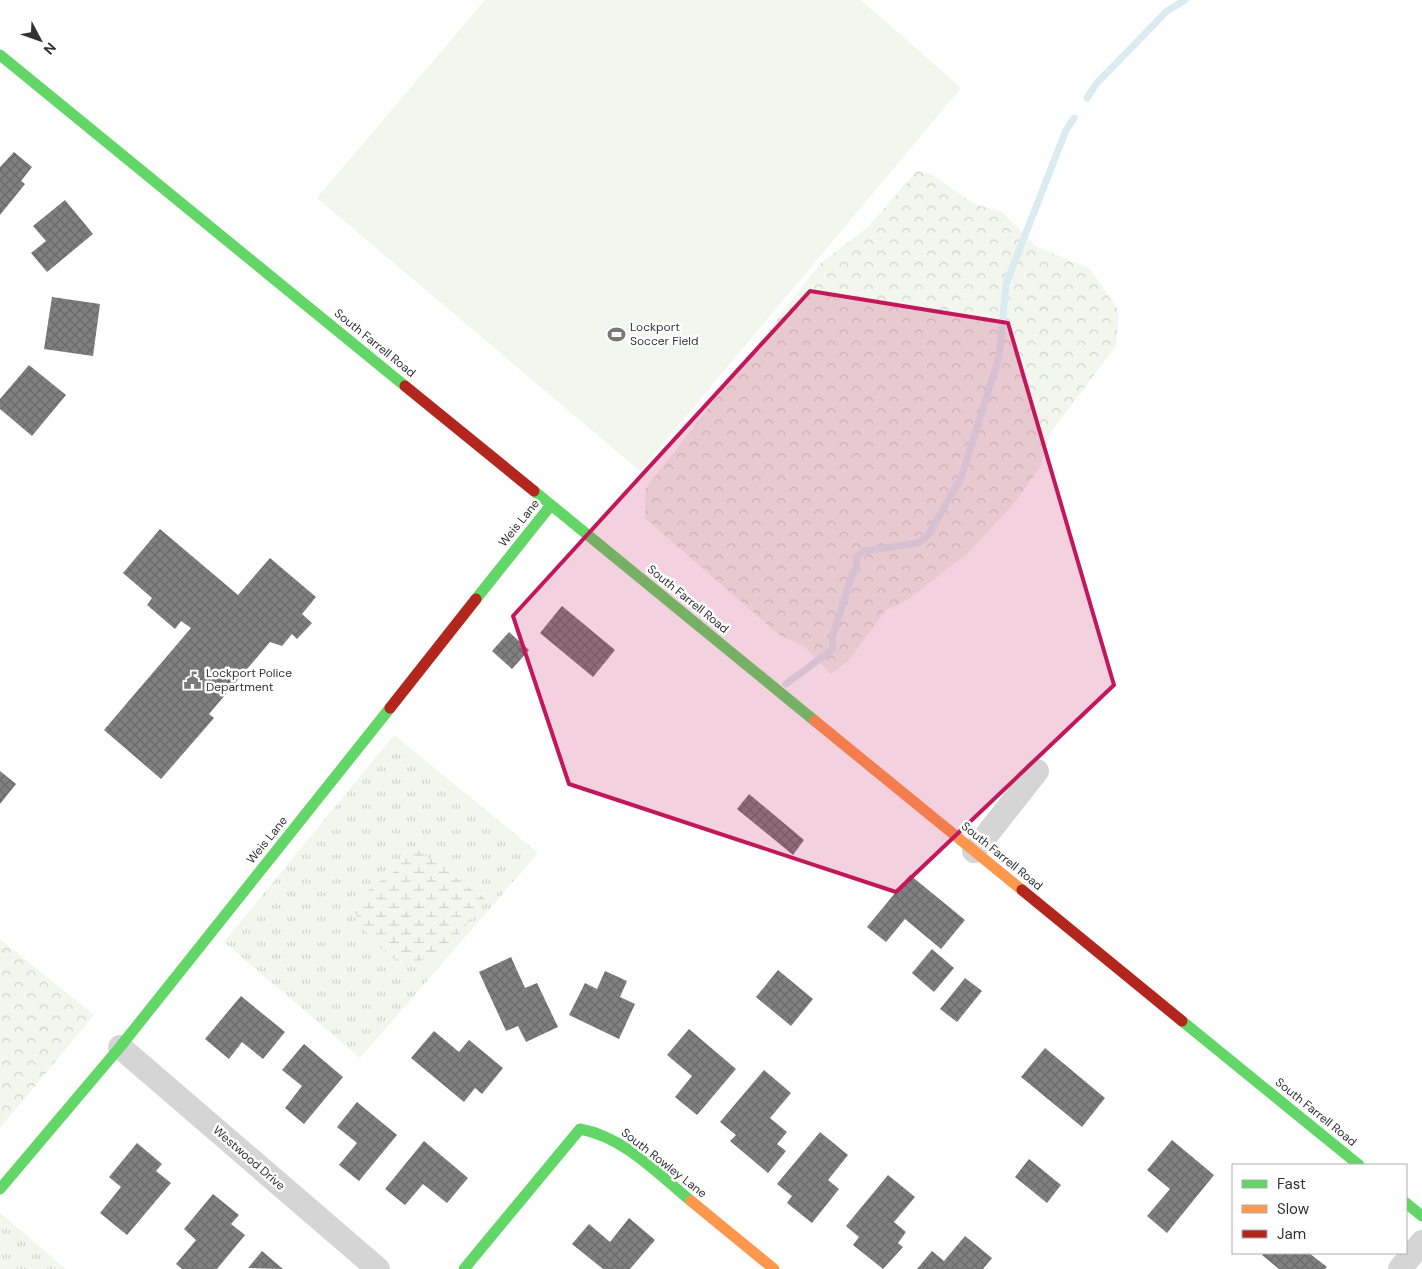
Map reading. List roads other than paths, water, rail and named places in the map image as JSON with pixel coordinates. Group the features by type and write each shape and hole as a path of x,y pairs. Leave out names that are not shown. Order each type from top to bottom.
{"street":[{"name":"South Farrell Road","path":"0,55 1358,1164"},
{"name":"Weis Lane","path":"0,1189 120,1047 551,505"},
{"path":"974,851 1038,771"},
{"name":"Westwood Drive","path":"120,1047 378,1269"},
{"name":"South Rowley Lane","path":"464,1269 580,1129 597,1132 620,1143 774,1269"},
{"path":"1407,1204 1422,1216"},
{"path":"1400,1269 1422,1242"}],"waterway":[{"path":"1087,98 1096,84 1167,11 1185,0"},
{"path":"786,684 833,649 832,638 852,575 857,569 856,558 863,551 918,543 928,535 961,478 999,357 1006,284 1066,130 1074,118"}],"place":[{"name":"Lockport Soccer Field","path":"616,334"},
{"name":"Lockport Police Department","path":"192,680"}]}
